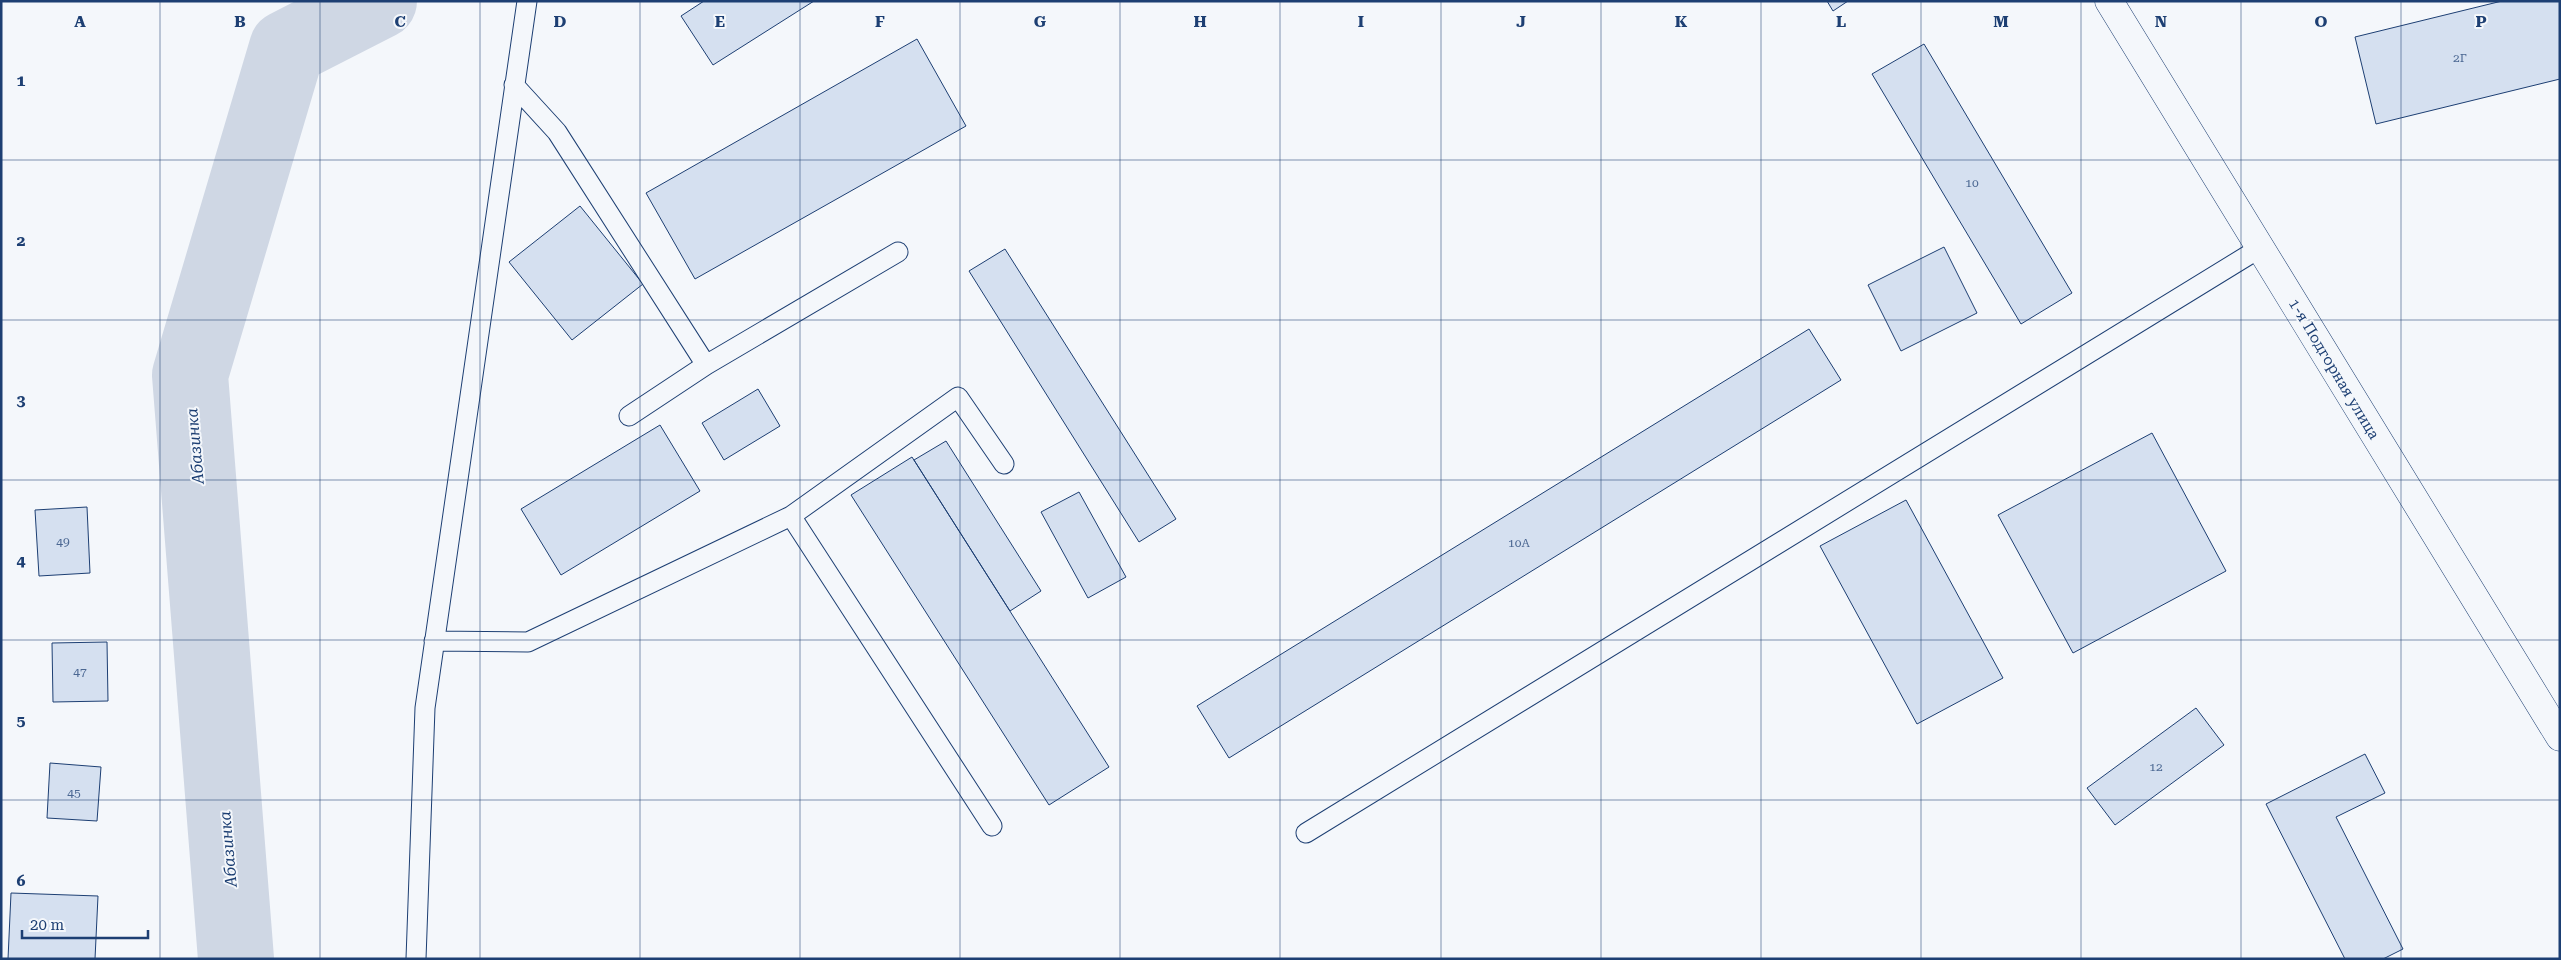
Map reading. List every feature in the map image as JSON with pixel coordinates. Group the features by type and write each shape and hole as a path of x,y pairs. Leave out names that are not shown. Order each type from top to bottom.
{"street":[{"name":"1-я Подгорная улица","path":"2109,1 2560,737"}],"lane":[{"path":"416,959 425,708 527,1"},
{"path":"514,85 556,132 706,365"},
{"path":"1306,833 2260,248"},
{"path":"629,416 706,365 898,252"},
{"path":"434,641 528,642 790,516 958,397 1004,464"},
{"path":"790,516 992,826"}],"building":[{"path":"704,1 814,1 713,65 681,16"},
{"path":"1827,1 1848,1 1833,11"},
{"path":"2502,1 2560,1 2560,79 2376,124 2355,37"},
{"path":"917,39 966,126 695,279 646,193"},
{"path":"1924,44 2072,293 2021,324 1872,74"},
{"path":"580,206 643,284 572,340 509,262"},
{"path":"1944,247 1977,313 1901,351 1868,285"},
{"path":"1005,249 1176,519 1139,542 969,271"},
{"path":"1809,329 1841,380 1229,758 1197,706"},
{"path":"758,389 780,426 724,460 702,423"},
{"path":"660,425 700,491 561,575 521,509"},
{"path":"2152,433 2226,571 2073,653 1998,515"},
{"path":"946,441 1041,591 1010,611 914,460"},
{"path":"912,457 1109,767 1049,805 851,495"},
{"path":"1079,492 1126,577 1088,598 1041,512"},
{"path":"1906,500 2003,678 1917,724 1820,546"},
{"path":"87,507 90,573 39,576 35,510"},
{"path":"107,642 108,701 53,702 52,643"},
{"path":"2196,708 2224,745 2115,825 2087,788"},
{"path":"2365,754 2385,793 2336,817 2403,949 2383,959 2345,959 2266,804"},
{"path":"50,763 101,767 97,821 47,818"},
{"path":"11,893 98,896 95,959 8,959"}],"waterway":[{"name":"Абазинка","path":"236,959 190,375 287,48 379,1"}]}
